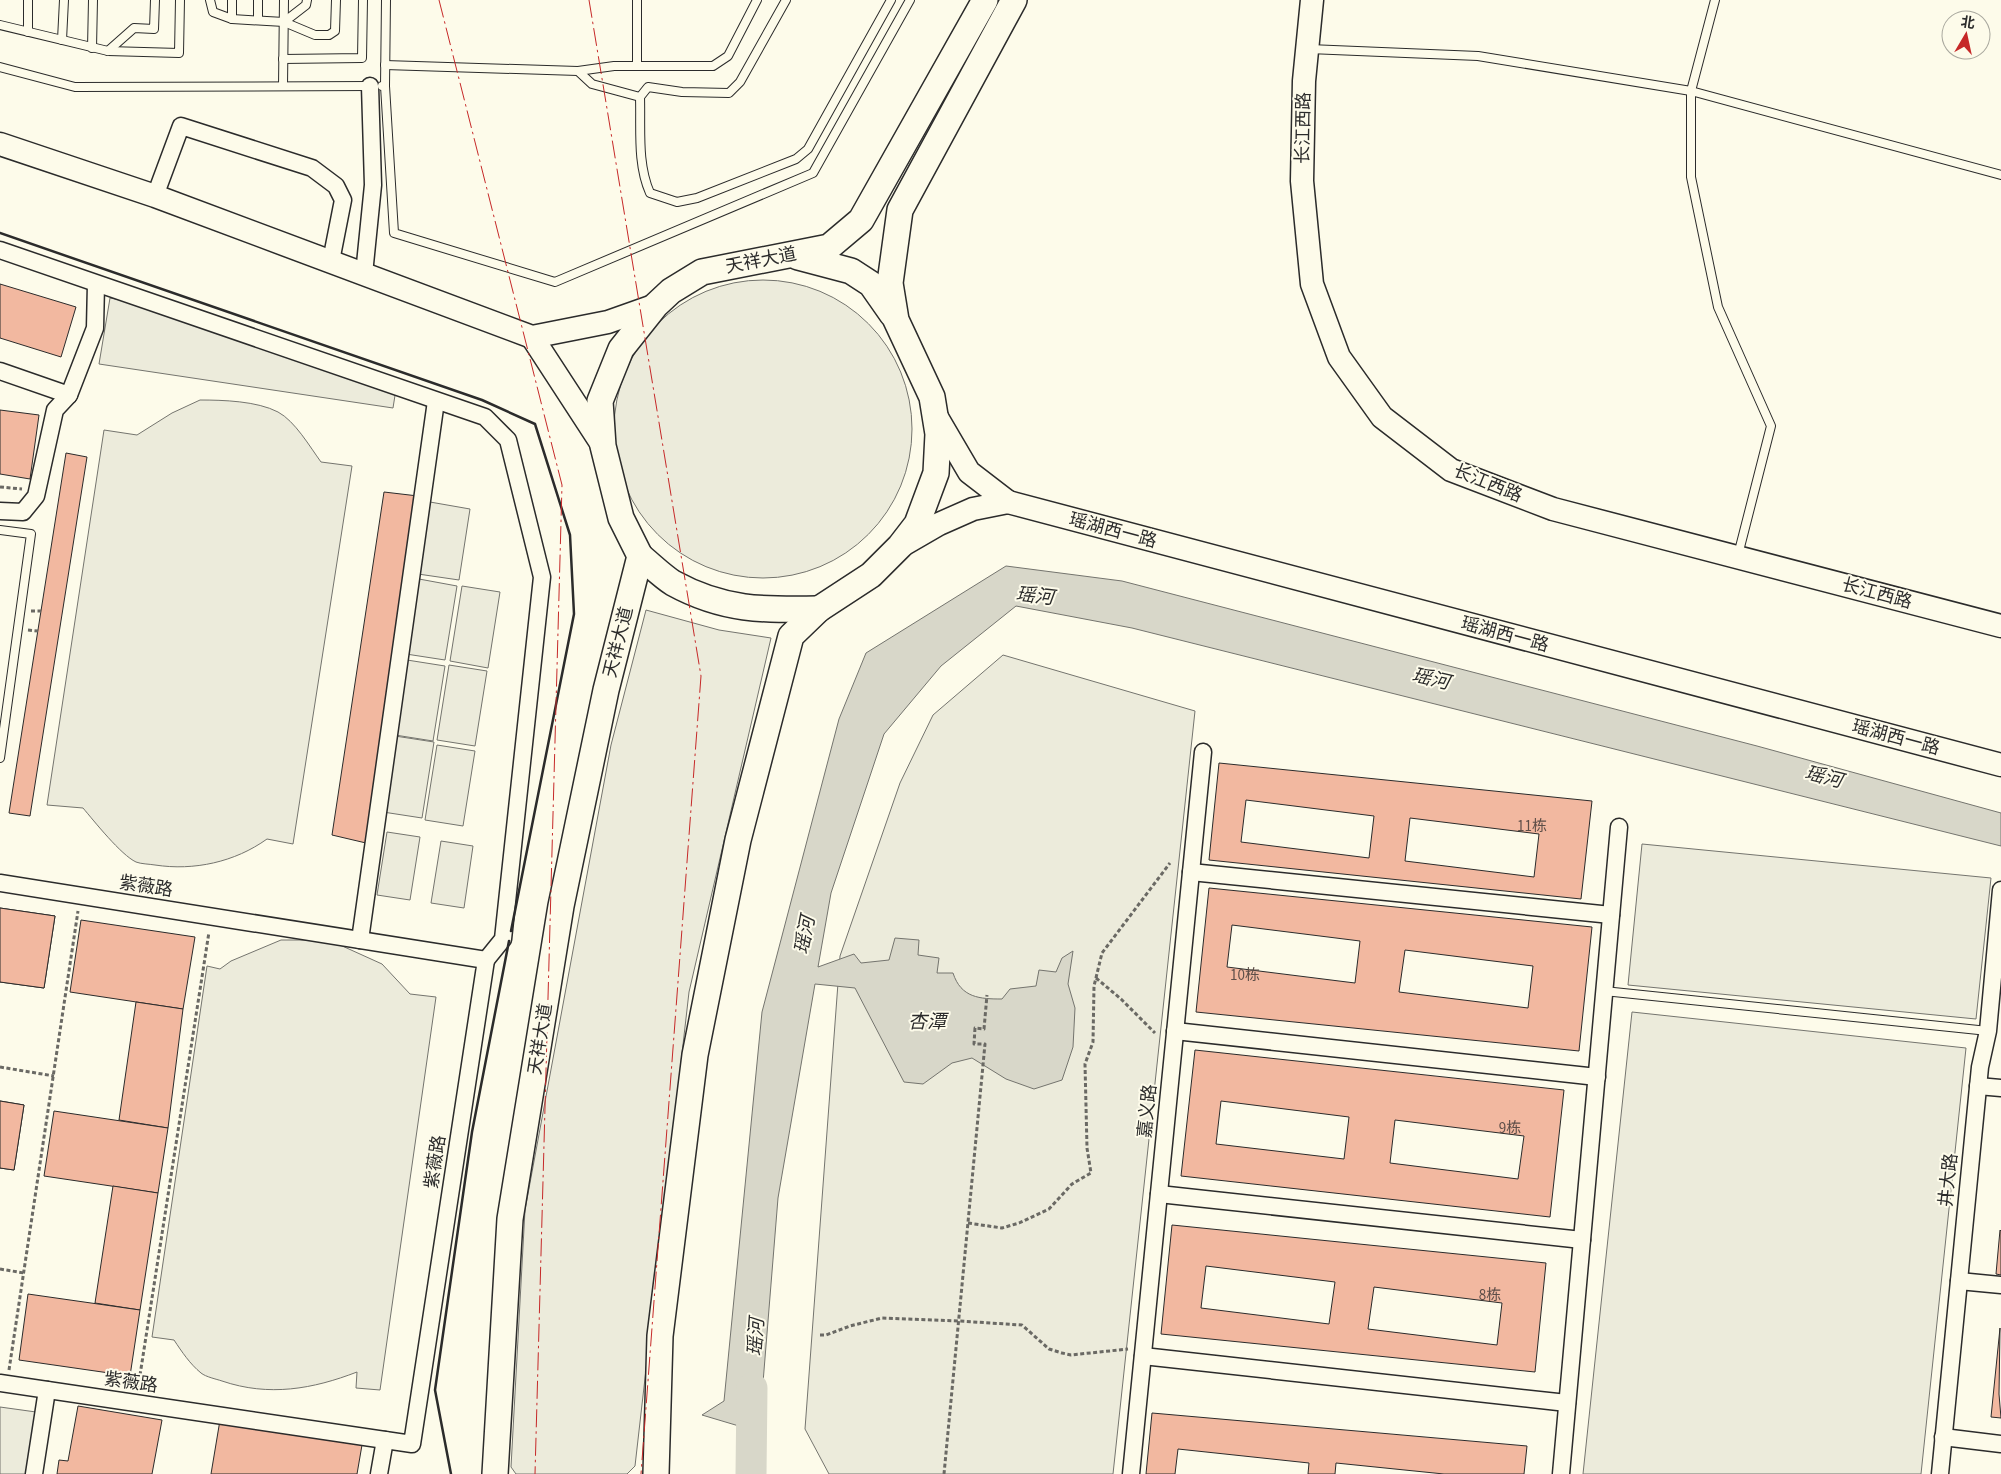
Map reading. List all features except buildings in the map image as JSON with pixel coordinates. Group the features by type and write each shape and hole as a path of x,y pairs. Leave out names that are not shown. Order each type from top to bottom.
{"main road":[{"name":"天祥大道","path":"495,1474 510,1219 561,906 606,690 640,556 621,518 603,446 600,402 621,349 656,305 671,291 702,272 829,247 861,220 985,0"},
{"path":"896,320 890,283 900,210 1014,0"},
{"path":"656,1474 660,1336 694,1055 738,840 791,636 819,609 870,576 900,546 916,524 936,473 938,434 935,414 928,389 896,320 871,284 851,272 830,264 788,255"},
{"path":"640,556 672,582 722,604 758,610 819,609"}],"street":[{"name":"长江西路","path":"1312,0 1304,82 1302,181 1312,284 1338,357 1382,417 1451,470 1553,509 2001,626"},
{"path":"364,274 374,185 377,86"},
{"path":"155,196 181,126 312,168 336,186 343,200 331,261"},
{"path":"0,144 155,196 532,337 608,322 656,305"},
{"path":"0,250 485,417 508,440 542,577 503,939 486,960"},
{"path":"0,511 23,512 36,496 55,410 70,395 95,328 96,284"},
{"path":"532,337 603,446"},
{"path":"0,371 70,395"},
{"path":"360,940 436,401"},
{"path":"935,414 969,472 1008,502"},
{"path":"900,546 938,524 973,509 1008,502"},
{"name":"瑶湖西一路","path":"1008,502 2001,765"},
{"name":"嘉义路","path":"1131,1474 1203,752"},
{"path":"1561,1474 1619,827"},
{"path":"1191,872 1611,915"},
{"name":"紫薇路","path":"0,883 486,960 412,1444 3,1384"},
{"name":"井大路","path":"1940,1474 1978,1086 1988,1031 2001,890"},
{"path":"1175,1031 1597,1077"},
{"path":"1978,1086 2001,1088"},
{"path":"1159,1194 1582,1240"},
{"path":"1959,1281 2001,1285"},
{"path":"1143,1356 1567,1403"},
{"path":"34,1474 46,1390"},
{"path":"1943,1437 2001,1444"},
{"path":"379,1474 386,1440"}],"lane":[{"path":"28,0 28,32"},
{"path":"62,40 64,0"},
{"path":"92,48 93,0"},
{"path":"108,51 134,28 154,29 155,0"},
{"path":"0,25 108,51 179,53 180,0"},
{"path":"210,0 213,12 232,19 284,22 315,35 329,35 336,32 336,0"},
{"path":"232,0 232,19"},
{"path":"258,0 258,20"},
{"path":"284,0 284,86"},
{"path":"284,22 306,6 308,0"},
{"path":"284,59 362,58 363,0"},
{"path":"386,0 385,65 377,86 394,233 555,282 813,173 910,0"},
{"path":"637,0 637,66"},
{"path":"385,65 578,71 614,66 712,66 728,56 756,0"},
{"path":"786,0 740,82 729,93 682,92 648,87 640,97 642,162 644,180 650,193 677,202 715,191 796,159 808,149 891,0"},
{"path":"1715,0 1691,91 1691,177 1718,307 1771,426 1738,557"},
{"path":"1307,49 1478,56 1691,91 2001,175"},
{"path":"0,66 75,87 377,86"},
{"path":"578,71 592,84 640,97"},
{"path":"0,530 31,534 0,758"},
{"path":"1604,991 1988,1031"}],"path":[{"path":"968,1223 1002,1228 1019,1222 1049,1209 1072,1184 1091,1173 1086,1148 1085,1064 1093,1042 1096,978 1102,953 1170,862"},
{"path":"3,1384 24,1273 80,896"},
{"path":"135,1403 211,916"},
{"path":"1096,978 1121,999 1155,1033"},
{"path":"944,1474 985,1044 974,1044 975,1028 984,1029 987,996"},
{"path":"0,1067 54,1076"},
{"path":"0,1269 24,1273"},
{"path":"820,1335 826,1335 850,1326 882,1318 1022,1325 1049,1349 1062,1353 1090,1354 1134,1348 1143,1356"}],"shaded area":[{"path":"748,280 778,280 806,286 833,297 858,313 879,334 895,359 906,386 912,414 910,458 895,499 879,524 858,545 833,561 806,572 778,578 748,578 720,572 693,561 668,545 647,524 631,499 620,472 614,444 614,414 620,386 631,359 647,334 668,313 693,297 720,286"},
{"path":"110,298 155,306 396,389 393,408 99,364"},
{"path":"200,400 240,402 270,408 290,422 302,435 321,462 352,466 293,844 267,839 255,847 228,859 214,863 170,867 140,863 130,858 108,837 83,808 47,805 104,430 137,435 172,413"},
{"path":"430,502 470,509 459,580 418,574"},
{"path":"419,579 457,586 445,660 406,654"},
{"path":"462,586 500,592 488,668 450,661"},
{"path":"646,610 719,630 771,638 689,992 635,1466 627,1474 516,1474 511,1467 525,1210 611,745"},
{"path":"1003,655 1195,711 1113,1474 829,1474 805,1429 840,956 900,783 933,715"},
{"path":"407,660 445,666 433,741 395,735"},
{"path":"449,665 487,671 475,746 437,740"},
{"path":"395,736 434,742 422,818 383,812"},
{"path":"437,745 475,751 463,826 425,820"},
{"path":"387,832 420,837 410,900 377,895"},
{"path":"441,841 473,846 464,908 431,903"},
{"path":"1642,844 1991,878 1976,1019 1628,985"},
{"path":"281,940 329,940 382,964 410,994 436,997 380,1390 356,1388 357,1372 324,1383 291,1389 274,1390 239,1386 201,1373 190,1362 174,1340 152,1337 207,966 220,969 231,961"},
{"path":"1632,1012 1966,1048 1921,1474 1583,1474"},
{"path":"0,1407 36,1412 27,1474 0,1474"}],"water":[{"name":"杏潭","path":"1006,566 1122,581 1757,746 2001,813 2001,846 1132,628 1016,606 941,666 884,734 831,893 818,967 854,954 861,963 889,960 895,938 919,940 918,955 939,958 937,973 953,973 961,988 972,995 1002,999 1010,989 1036,986 1039,970 1056,972 1062,958 1073,951 1068,984 1075,1008 1073,1047 1062,1080 1034,1089 1006,1079 972,1058 952,1063 923,1084 904,1082 855,988 815,984 778,1198 759,1432 702,1415 724,1401 762,1012 839,719 866,653"}],"waterway":[{"name":"瑶河","path":"751,1474 752,1388"}],"wall":[{"path":"0,233 482,400 535,424 570,535 574,614 511,931"},
{"path":"451,1474 435,1390 472,1132 509,941"}],"power":[{"path":"439,0 562,485 535,1474"},
{"path":"589,0 701,676 641,1474"}]}
